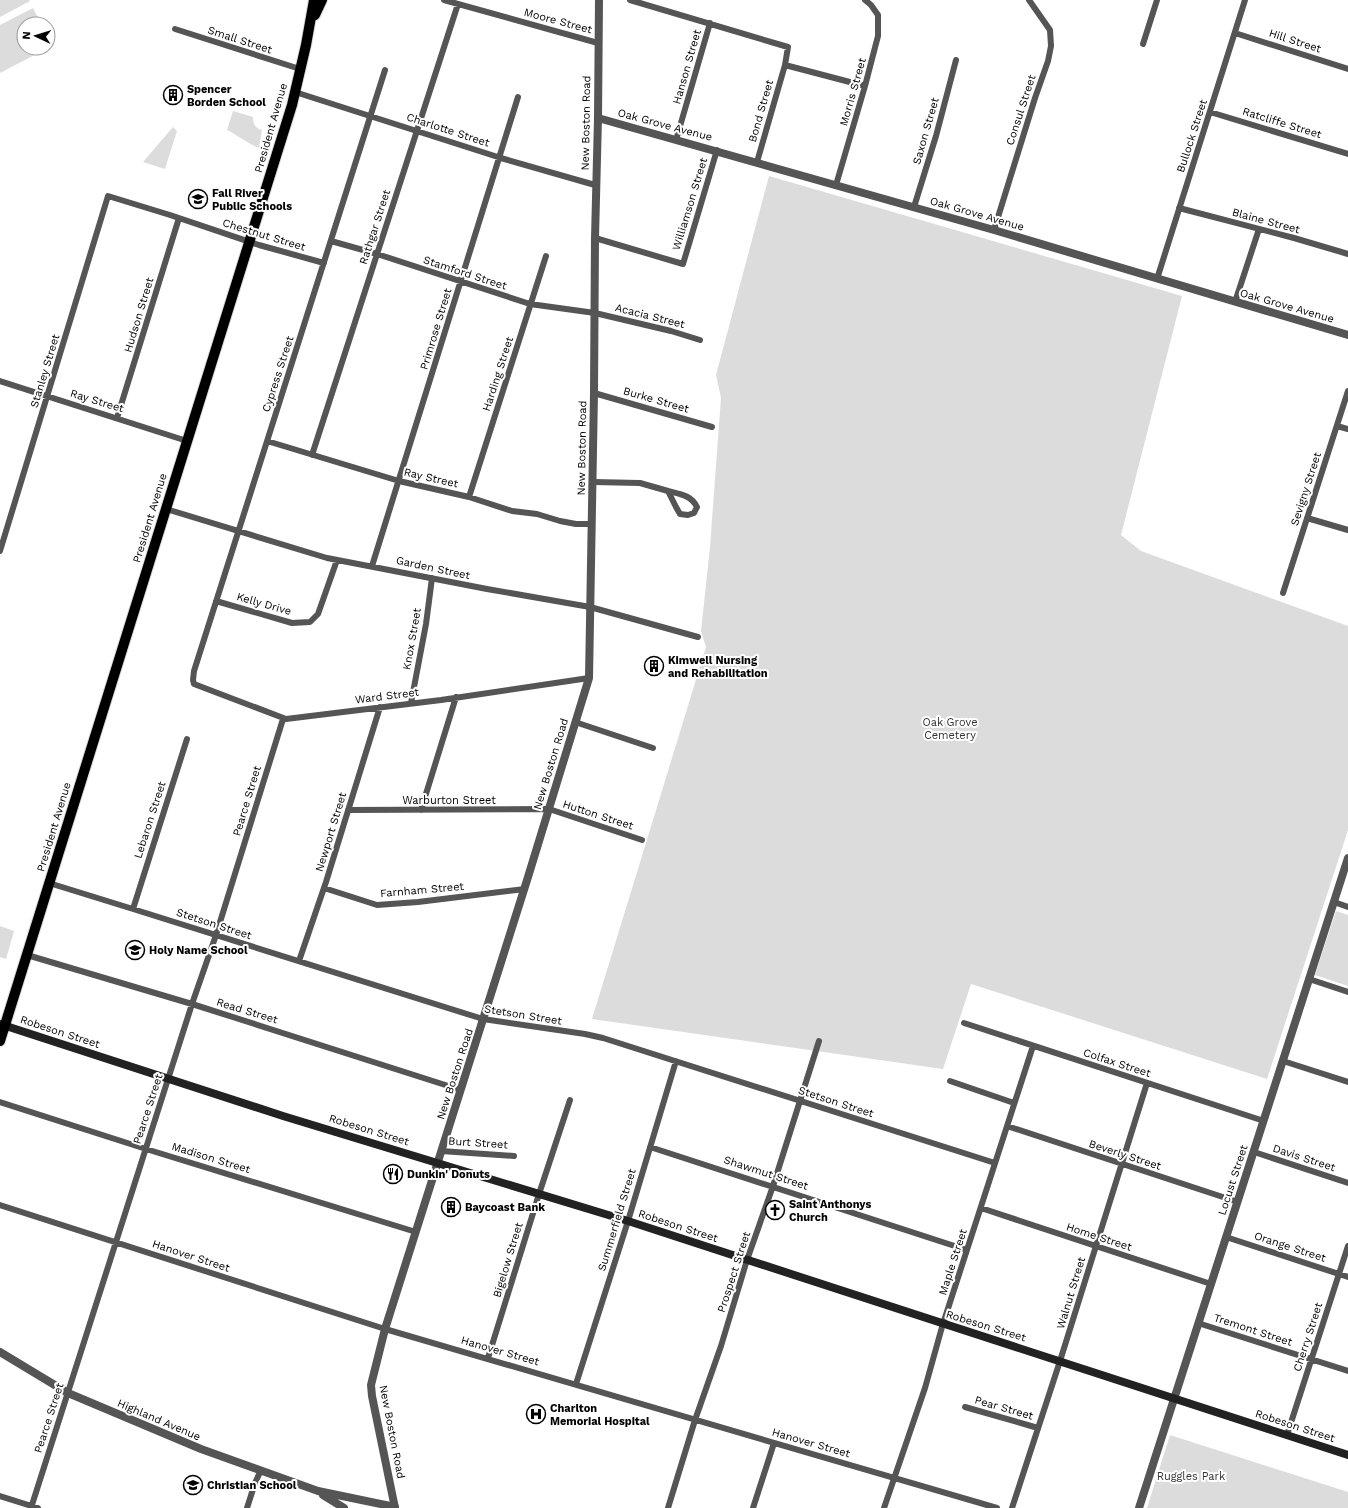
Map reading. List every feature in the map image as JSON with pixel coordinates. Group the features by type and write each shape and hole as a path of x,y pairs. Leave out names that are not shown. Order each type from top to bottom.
{"main road":[{"name":"President Avenue","path":"0,1041 2,1025 27,955 48,883 295,92 314,0"},
{"path":"308,32 322,0"},
{"name":"Robeson Street","path":"2,1025 283,1116 628,1221 942,1324 1060,1360 1174,1399 1348,1455"}],"street":[{"name":"Moore Street","path":"444,0 598,43"},
{"name":"New Boston Road","path":"395,1508 372,1396 371,1384 385,1329 589,678 599,0"},
{"path":"630,0 710,23"},
{"name":"Morris Street","path":"836,185 878,36 878,15 871,5 865,0"},
{"name":"Consul Street","path":"994,230 1035,98 1048,62 1051,46 1050,30 1029,0"},
{"path":"1143,44 1157,0"},
{"name":"Bullock Street","path":"1157,279 1246,0"},
{"name":"Rathgar Street","path":"312,455 458,4"},
{"name":"Bond Street","path":"710,23 788,47 785,65 756,162"},
{"name":"Hanson Street","path":"676,140 710,23"},
{"name":"Small Street","path":"175,29 300,69"},
{"name":"Hill Street","path":"1235,33 1348,69"},
{"name":"Saxon Street","path":"914,207 936,136 956,60"},
{"path":"785,65 865,86"},
{"name":"Cypress Street","path":"194,684 194,671 385,70"},
{"name":"Charlotte Street","path":"295,92 500,158 596,185"},
{"name":"Primrose Street","path":"372,566 518,98"},
{"name":"Ratcliffe Street","path":"1210,112 1348,154"},
{"name":"Oak Grove Avenue","path":"598,118 717,150 994,230 1348,335"},
{"name":"Williamson Street","path":"595,238 683,264 717,150"},
{"name":"Chestnut Street","path":"108,196 259,245 324,263"},
{"name":"Stanley Street","path":"0,550 108,196"},
{"name":"Blaine Street","path":"1179,208 1348,254"},
{"name":"Hudson Street","path":"117,418 179,218"},
{"path":"1235,302 1259,229"},
{"name":"Stamford Street","path":"331,241 377,254 461,283 530,304 595,313"},
{"name":"Harding Street","path":"469,497 546,256"},
{"name":"Acacia Street","path":"595,313 671,331 700,340"},
{"name":"Ray Street","path":"0,381 187,441"},
{"name":"Sevigny Street","path":"1283,593 1348,391"},
{"name":"Burke Street","path":"594,393 712,427"},
{"path":"1337,426 1348,430"},
{"name":"Ray Street","path":"267,441 399,481 469,497 512,511 537,514 576,524 592,524"},
{"path":"593,482 640,483 684,494 694,500 697,507 694,513 688,515 680,514 668,491"},
{"name":"Garden Street","path":"166,509 327,558 590,607 698,637"},
{"path":"1307,518 1348,530"},
{"name":"Kelly Drive","path":"216,601 292,623 310,622 318,614 338,560"},
{"name":"Knox Street","path":"411,703 426,624 432,578"},
{"name":"Ward Street","path":"194,684 286,719 589,678"},
{"path":"421,810 456,697"},
{"name":"Newport Street","path":"298,962 324,888 380,707"},
{"name":"Pearce Street","path":"34,1507 68,1393 192,1004 216,935 283,719 286,719"},
{"path":"575,722 653,748"},
{"name":"Lebaron Street","path":"133,909 187,739"},
{"name":"Warburton Street","path":"348,810 549,809"},
{"name":"Hutton Street","path":"549,809 642,840"},
{"name":"Locust Street","path":"1139,1508 1348,858"},
{"name":"Stetson Street","path":"48,883 483,1019 585,1034 676,1061 995,1163"},
{"name":"Farnham Street","path":"324,888 378,905 418,902 524,889"},
{"path":"1334,902 1348,907"},
{"name":"Read Street","path":"27,955 192,1004 461,1090"},
{"path":"1309,979 1348,992"},
{"name":"Colfax Street","path":"964,1023 1264,1121"},
{"name":"Prospect Street","path":"668,1508 695,1420 721,1346 747,1260 773,1186 799,1100 819,1041"},
{"name":"Maple Street","path":"884,1508 925,1388 942,1324 1033,1046"},
{"name":"Summerfield Street","path":"576,1384 628,1221 676,1061"},
{"path":"1283,1061 1348,1082"},
{"path":"950,1081 1014,1103"},
{"name":"Walnut Street","path":"1012,1508 1147,1083"},
{"name":"Bigelow Street","path":"488,1358 570,1100"},
{"name":"Madison Street","path":"0,1102 146,1149 416,1232"},
{"name":"Beverly Street","path":"1007,1126 1238,1202"},
{"name":"Shawmut Street","path":"650,1147 967,1250"},
{"name":"Burt Street","path":"441,1151 514,1156"},
{"name":"Davis Street","path":"1254,1152 1348,1183"},
{"name":"Hanover Street","path":"0,1205 385,1329 998,1508"},
{"name":"Home Street","path":"981,1208 1211,1284"},
{"name":"Orange Street","path":"1226,1237 1348,1276"},
{"name":"Cherry Street","path":"1287,1435 1348,1246"},
{"name":"Tremont Street","path":"1198,1324 1348,1371"},
{"name":"Highland Avenue","path":"0,1352 68,1393 201,1449 318,1491 395,1508"},
{"name":"Pear Street","path":"965,1407 1038,1428"},
{"path":"754,1508 774,1443"},
{"path":"247,1508 261,1470"},
{"name":"Highland Avenue","path":"318,1491 344,1508"},
{"path":"0,1496 34,1507"}],"green space":[{"path":"0,0 29,0 30,1 0,17"},
{"path":"33,8 37,16 17,16"},
{"path":"16,17 16,56 33,56 0,73 0,25"},
{"path":"233,111 253,117 253,122 255,125 262,130 259,148 227,130"},
{"path":"173,127 177,131 165,169 143,162"},
{"name":"Oak Grove Cemetery","path":"769,176 1182,296 1121,535 1141,551 1348,626 1348,830 1267,1079 971,984 943,1069 592,1019 706,647 701,631 710,547 721,398 716,375"},
{"path":"1336,911 1348,915 1348,986 1315,975"},
{"path":"0,926 14,931 6,959 0,957"},
{"name":"Ruggles Park","path":"1170,1435 1348,1492 1348,1508 1147,1508"}],"place":[{"name":"Spencer Borden School","path":"173,95"},
{"name":"Fall River Public Schools","path":"198,199"},
{"name":"Kimwell Nursing and Rehabilitation","path":"654,666"},
{"name":"Holy Name School","path":"135,950"},
{"name":"Dunkin' Donuts","path":"393,1174"},
{"name":"Baycoast Bank","path":"451,1207"},
{"name":"Saint Anthonys Church","path":"775,1210"},
{"name":"Charlton Memorial Hospital","path":"536,1414"},
{"name":"Christian School","path":"193,1485"}]}
